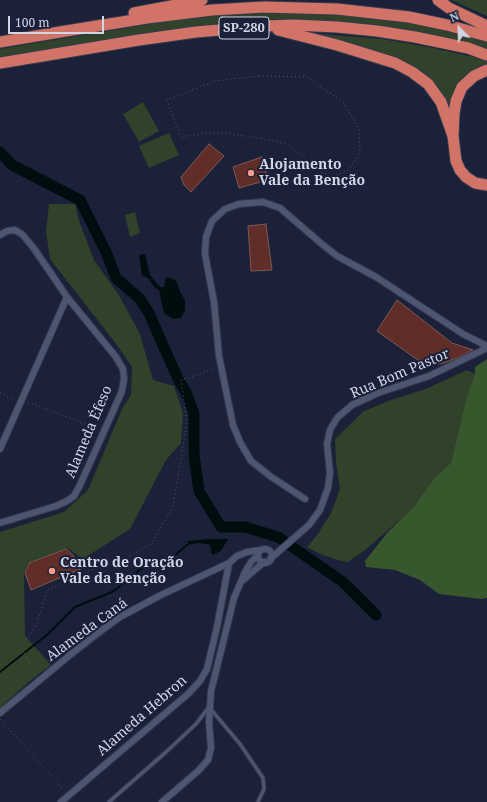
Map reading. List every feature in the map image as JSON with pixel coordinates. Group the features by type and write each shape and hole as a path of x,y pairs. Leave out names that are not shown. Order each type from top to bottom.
{"highway":[{"path":"66,31 100,19 202,0"},
{"path":"438,0 449,8 487,26"},
{"name":"SP-280","path":"0,42 147,18 212,10 264,7 337,9 409,17 447,24 487,36"},
{"name":"SP-280","path":"0,63 196,32 294,25 377,31 468,48 487,55"},
{"path":"265,26 352,49 395,63 412,72 428,84 441,102 453,136"},
{"path":"487,70 474,76 462,87 456,101 453,136 456,161 460,170 466,177 475,183 487,185"}],"street":[{"path":"304,499 251,461 240,442 233,425 219,356 214,302 205,254 206,237 212,221 225,209 239,204 263,202 280,208 337,256 376,277 463,334 487,347"},
{"name":"Alameda Éfeso","path":"0,236 7,231 15,230 23,235 67,297 116,358 123,369 124,379 122,391 80,486 74,496 68,501 56,506 0,523"},
{"path":"0,449 67,297"},
{"name":"Rua Bom Pastor","path":"284,547 309,525 320,510 328,488 330,473 327,444 330,430 337,418 352,406 378,393 429,376 487,347"},
{"path":"162,802 198,771 208,760 211,748 209,708 211,691 234,598 240,583 248,567 262,551 284,547"},
{"path":"240,583 284,547"},
{"path":"262,551 268,550 271,554 270,559"},
{"path":"262,551 259,560 264,562"},
{"name":"Alameda Caná","path":"0,713 38,681 120,617 161,595 229,563 237,556 247,552 262,551"},
{"name":"Alameda Hebron","path":"61,802 188,694 200,681 207,669 216,634 229,563"}],"lane":[{"path":"109,802 196,724 209,708 240,744 263,778 264,789 258,802"}],"path":[{"path":"259,76 307,77 344,102 359,129 360,152 349,170 331,177 315,168 304,157 288,145 276,141 225,133 206,133 181,137 167,100 215,80 259,76"},
{"path":"38,681 26,656 20,648 37,624 47,590 91,570 121,561 151,544 173,507 186,422 181,380 221,366"},
{"path":"0,393 104,431"},
{"path":"0,719 69,795"}],"green space":[{"path":"451,0 487,0 487,16"},
{"path":"282,12 336,14 417,24 487,40 487,49 465,43 261,22 211,25 166,31 0,58 0,49 114,30 208,15"},
{"path":"310,33 382,39 429,47 487,60 487,64 483,66 450,115 431,83"},
{"path":"143,102 159,131 139,142 123,114"},
{"path":"169,133 179,155 149,168 139,146"},
{"path":"49,204 75,204 79,221 94,260 119,295 140,334 153,380 174,386 183,413 181,443 166,460 130,529 83,559 67,548 28,563 24,573 25,636 51,665 31,680 0,708 0,532 64,512 88,490 122,409 131,395 132,367 117,345 50,259 46,231"},
{"path":"135,212 140,233 130,237 125,215"},
{"path":"487,359 487,598 481,599 439,594 420,580 395,570 366,567 365,561 387,533 415,505 435,478 451,463 467,396 475,374 475,367"},
{"path":"467,370 475,374 466,402 451,463 411,509 365,550 348,562 337,560 307,547 318,534 331,513 340,489 336,462 335,439 364,411 391,400 423,390"}],"shaded area":[{"path":"145,254 150,275 157,284 164,287 166,277 177,282 180,292 185,300 185,310 181,318 173,319 164,313 159,290 155,288 149,279 142,275 139,255"},
{"path":"228,539 221,551 212,555 210,545 197,543 187,545 188,541"}],"building":[{"path":"209,144 224,156 191,192 184,185 181,177"},
{"name":"Alojamento Vale da Benção","path":"262,157 268,180 239,188 233,167"},
{"path":"266,224 272,270 251,271 248,226"},
{"path":"397,300 452,343 473,350 441,364 422,363 377,331"},
{"name":"Centro de Oração Vale da Benção","path":"66,549 83,568 31,590 25,573 29,563"}],"waterway":[{"path":"0,152 12,165 80,200 107,254 116,278 140,299 149,313 179,381 186,392 194,414 194,455 199,491 221,527 245,527 278,537 343,582 376,615"},
{"path":"0,672 48,634 75,607 112,592 151,560 168,561 187,545"}],"place":[{"name":"Alojamento Vale da Benção","path":"251,173"},
{"name":"Centro de Oração Vale da Benção","path":"52,571"}]}
